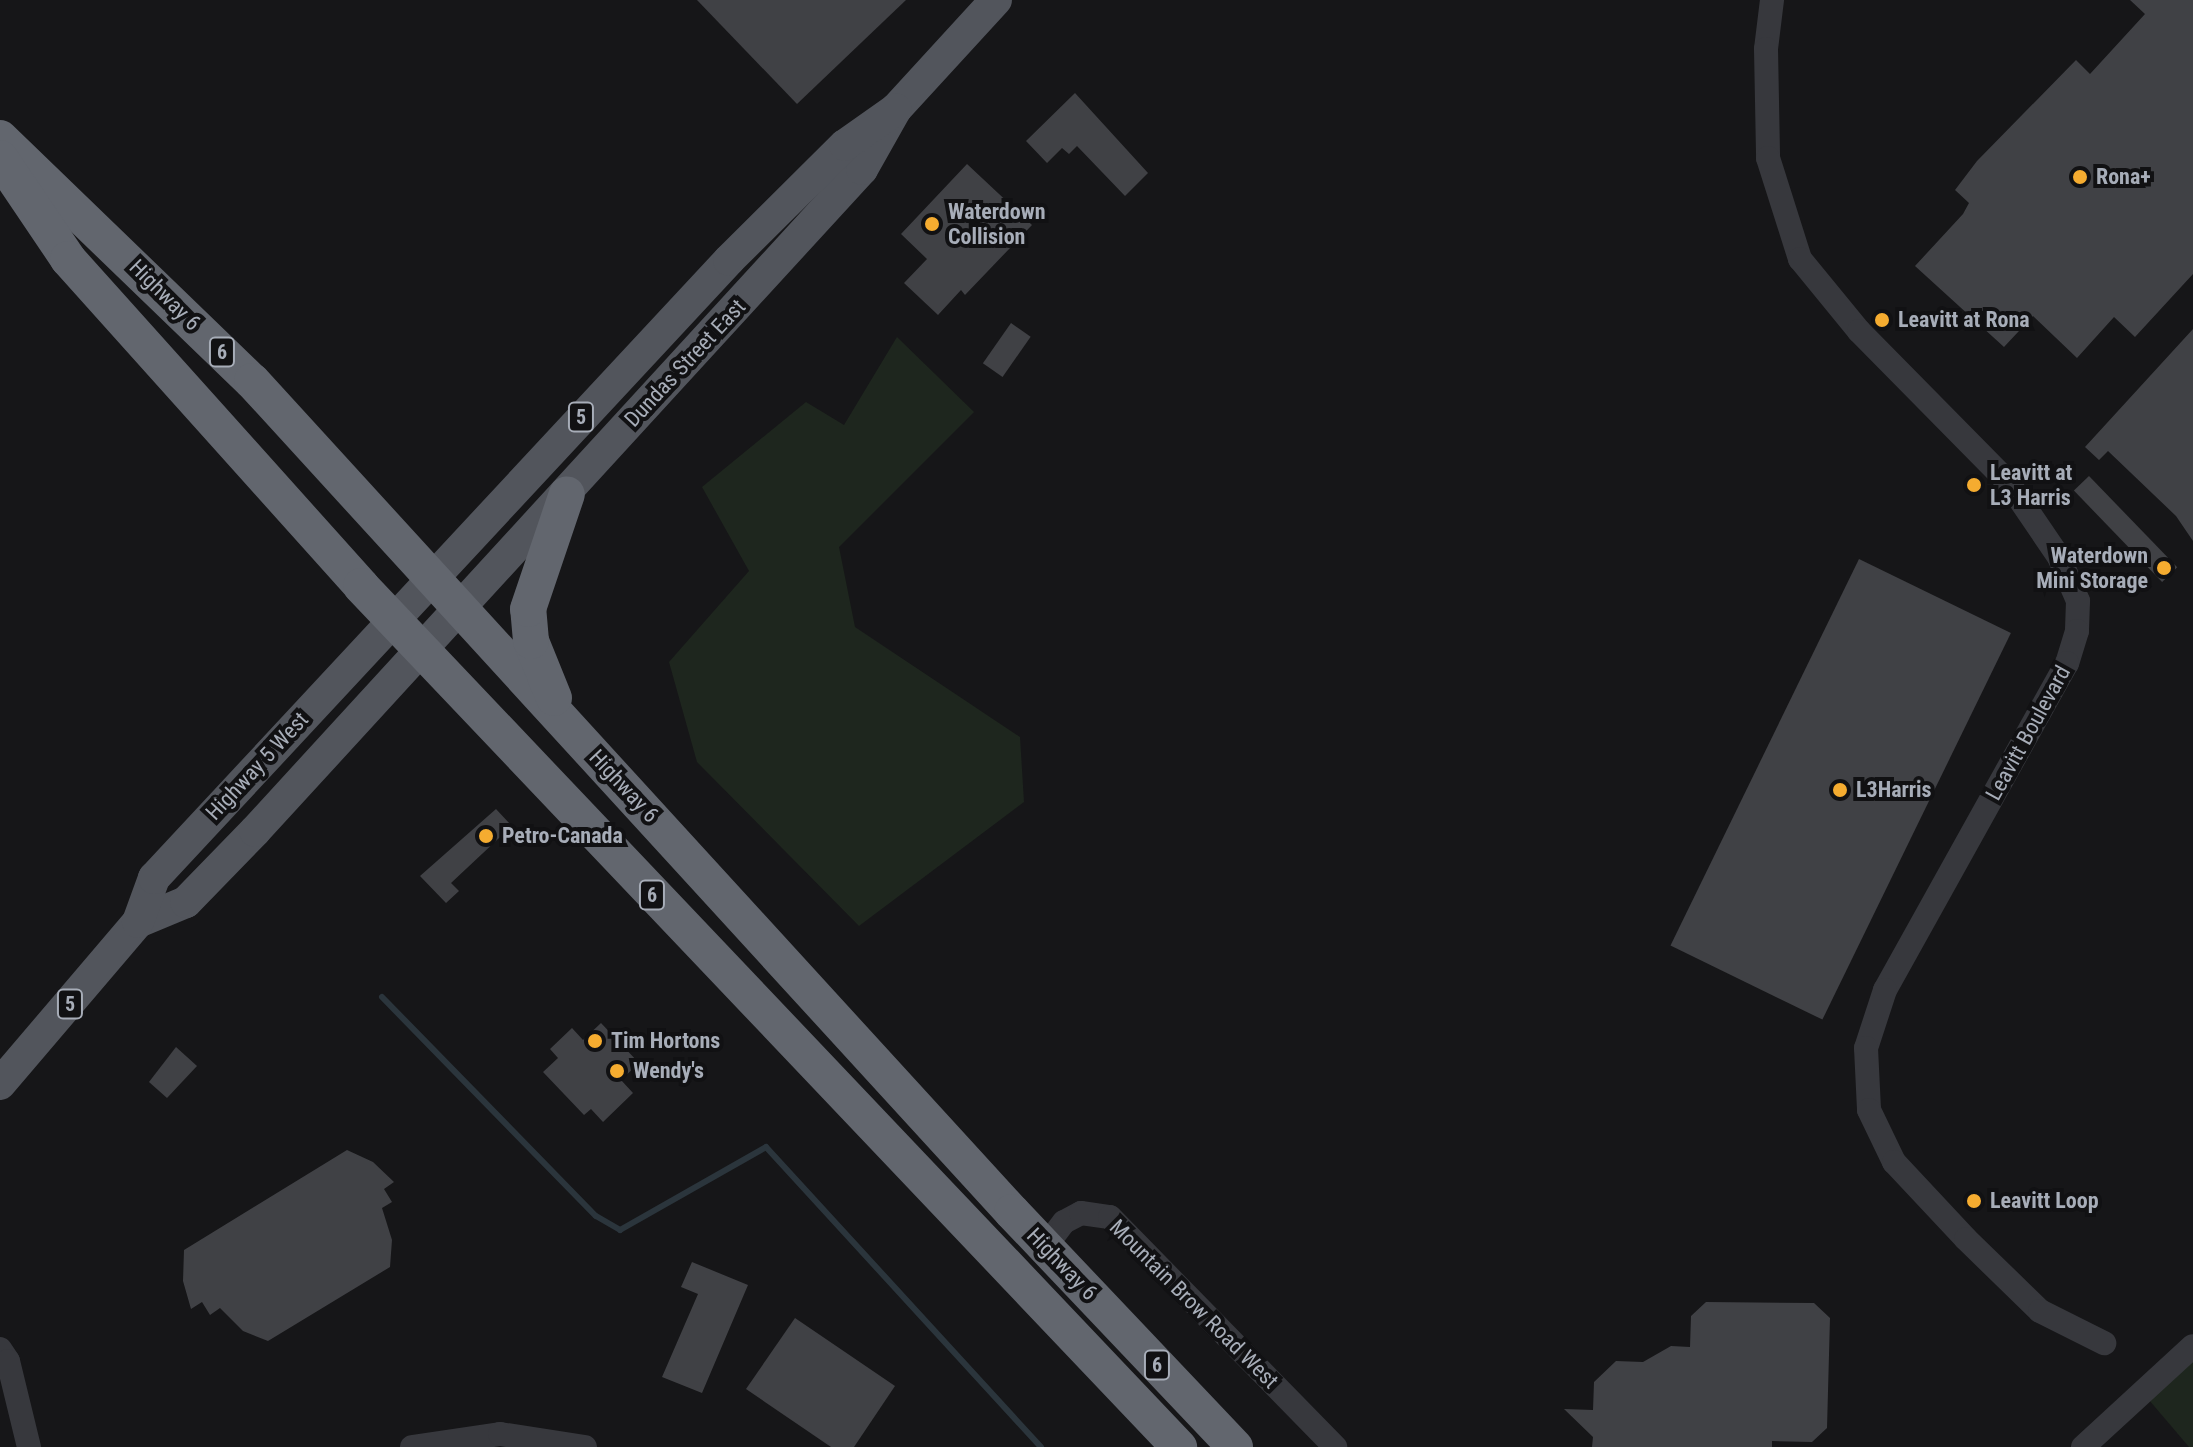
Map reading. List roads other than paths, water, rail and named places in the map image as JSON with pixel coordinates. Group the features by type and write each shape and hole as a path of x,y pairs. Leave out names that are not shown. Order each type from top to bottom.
{"highway":[{"name":"Highway 6","path":"0,138 252,381 1012,1212 1235,1447"},
{"name":"Highway 6","path":"0,158 68,259 392,620 1179,1447"},
{"path":"561,718 531,641 528,609 567,494"}],"main road":[{"name":"Dundas Street East","path":"433,576 729,260 845,145 896,109 996,0"},
{"name":"Dundas Street East","path":"461,607 862,169 896,109"},
{"name":"5","path":"392,620 433,576"},
{"name":"5","path":"421,649 461,607"},
{"name":"Highway 5 West","path":"0,1084 138,922 154,878 392,620"},
{"name":"Highway 5 West","path":"138,922 186,902 421,649"}],"street":[{"name":"Leavitt Boulevard","path":"1772,0 1766,49 1768,158 1800,259 1859,331 2008,482 2059,557 2078,601 2077,631 2061,675 1885,990 1866,1048 1869,1110 1894,1162 1966,1239 2040,1311 2104,1343"},
{"path":"983,1238 1012,1212"},
{"name":"Mountain Brow Road West","path":"1045,1247 1064,1222 1081,1213 1110,1217 1335,1447"},
{"path":"2083,1447 2193,1346"},
{"path":"0,1349 8,1361 29,1447"},
{"path":"412,1447 500,1434 585,1447"}],"waterway":[{"path":"382,997 596,1216 620,1230 766,1147 1041,1447"}],"place":[{"name":"Rona+","path":"2080,177"},
{"name":"Waterdown Collision","path":"932,224"},
{"name":"Leavitt at Rona","path":"1882,320"},
{"name":"Leavitt at L3 Harris","path":"1974,485"},
{"name":"Waterdown Mini Storage","path":"2164,568"},
{"name":"L3Harris","path":"1840,790"},
{"name":"Petro-Canada","path":"486,836"},
{"name":"Tim Hortons","path":"595,1041"},
{"name":"Wendy's","path":"617,1071"},
{"name":"Leavitt Loop","path":"1974,1201"}]}
